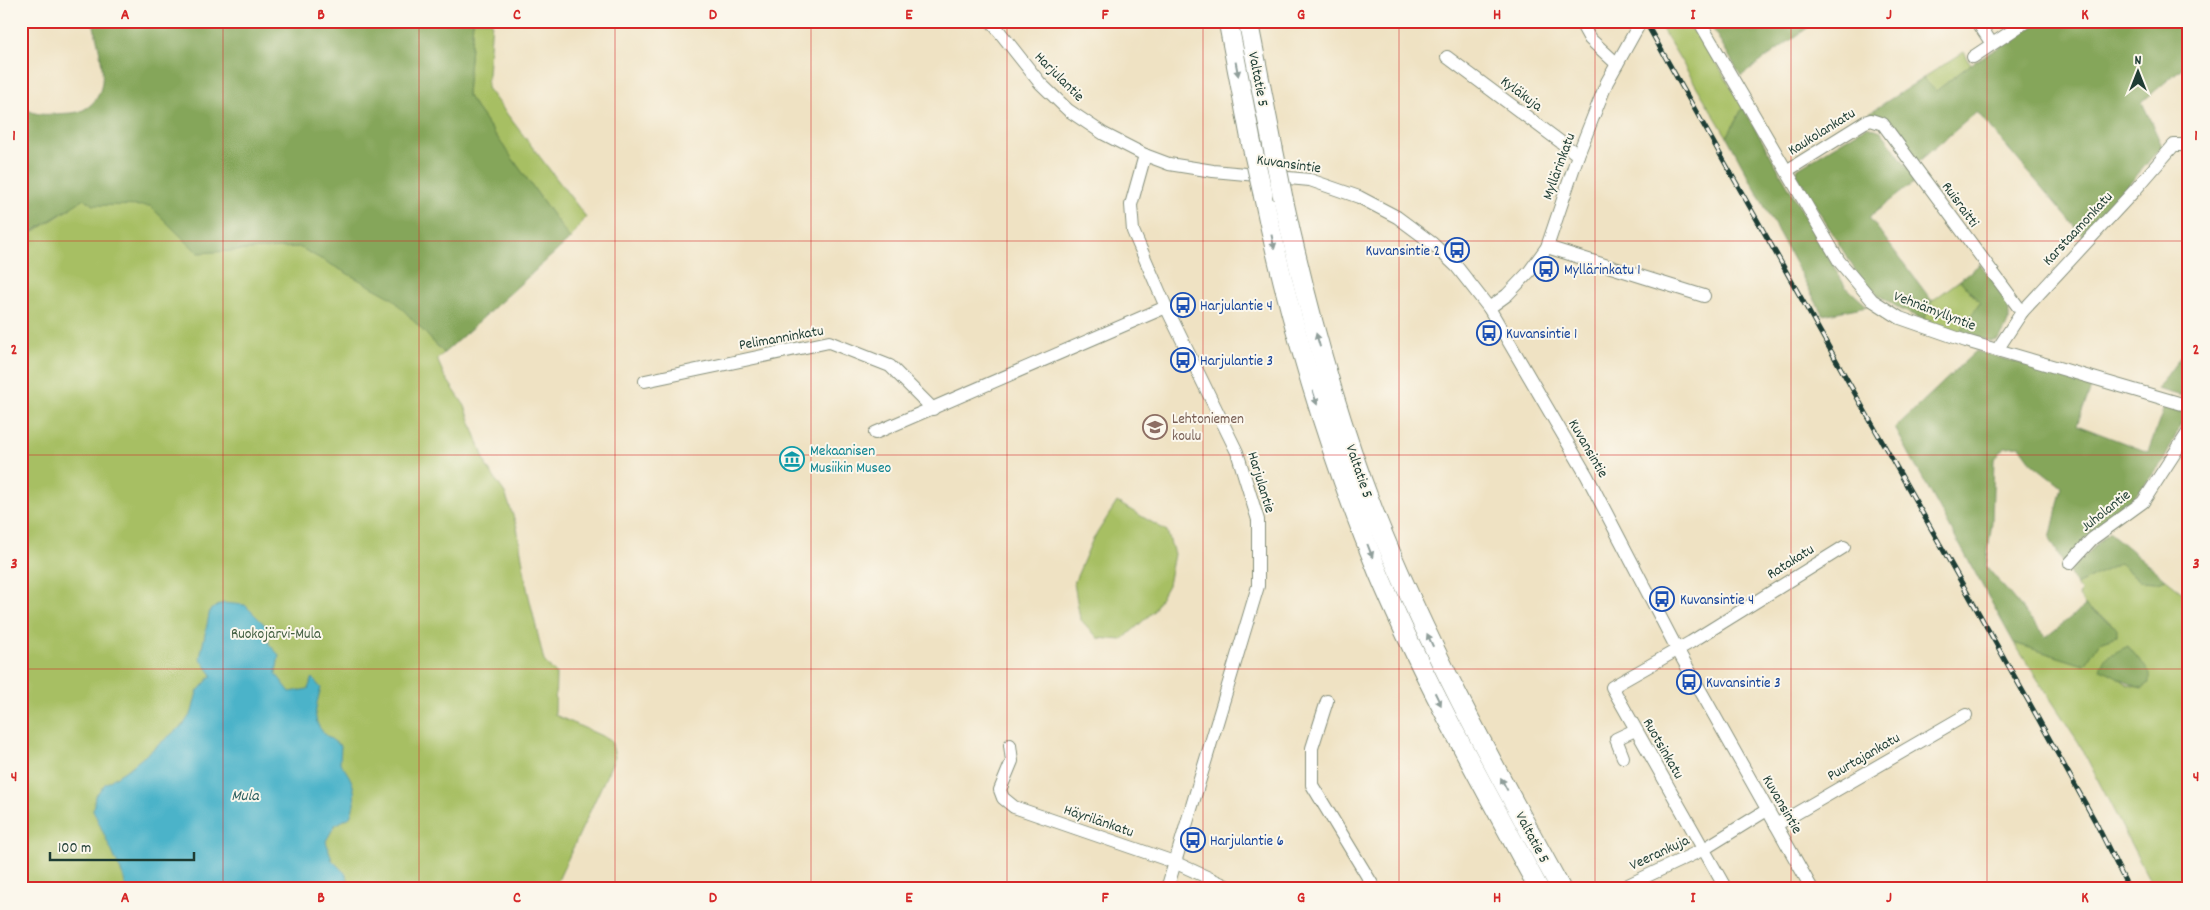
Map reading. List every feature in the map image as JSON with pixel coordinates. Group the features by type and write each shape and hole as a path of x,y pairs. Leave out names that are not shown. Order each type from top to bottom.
{"highway":[{"name":"Valtatie 5","path":"1228,21 1252,146 1277,260 1312,388 1348,494 1378,572 1444,712 1538,889"},
{"name":"Valtatie 5","path":"1248,21 1283,198 1313,325 1335,399 1373,509 1436,653 1561,889"}],"street":[{"name":"Harjulantie","path":"991,21 1040,83 1068,110 1104,134 1144,155 1169,164 1214,171"},
{"path":"1580,21 1590,38 1617,64"},
{"name":"Myllärinkatu","path":"1490,308 1507,295 1529,272 1547,247 1578,155 1607,82 1641,21"},
{"name":"Vehnämyllyntie","path":"1700,21 1839,261 1872,300 1900,318 1997,350 2189,406"},
{"path":"1977,21 1992,44"},
{"path":"1973,57 2027,21"},
{"name":"Kyläkuja","path":"1447,57 1578,155"},
{"name":"Kaukolankatu","path":"1788,170 1864,122 1871,120"},
{"name":"Ruisraitti","path":"1871,120 1883,124 2022,312"},
{"name":"Karstaamonkatu","path":"1997,350 2022,312 2174,145 2184,145 2189,149"},
{"name":"Harjulantie","path":"1144,155 1131,205 1133,231 1166,307 1236,452 1258,520 1258,586 1166,889"},
{"name":"Kuvansintie","path":"1214,171 1310,180 1359,197 1397,217 1432,243 1457,267 1490,308 1587,476 1677,649 1812,889"},
{"path":"1547,247 1704,296"},
{"path":"876,433 1166,307"},
{"name":"Pelimanninkatu","path":"645,381 828,342 890,366 933,409"},
{"name":"Juholantie","path":"2070,563 2092,539 2143,502 2189,431"},
{"name":"Ratakatu","path":"1677,649 1844,547"},
{"name":"Ruotsinkatu","path":"1677,649 1612,687 1726,889"},
{"path":"1327,701 1312,748 1312,785 1375,889"},
{"name":"Puurtajankatu","path":"1776,825 1966,715"},
{"path":"1623,757 1616,739 1635,730"},
{"name":"Häyrilänkatu","path":"1010,745 1012,761 1000,790 1003,798 1014,807 1174,862 1233,889"},
{"name":"Veerankuja","path":"1628,885 1704,849 1767,810"}],"green space":[{"path":"93,21 473,21 467,95 570,239 444,353 392,298 299,247 198,253 150,206 94,205 84,199 21,239 21,103 32,112 46,114 77,112 93,103 99,93 102,82 102,70"},
{"path":"473,21 492,21 487,88 586,217 570,239 467,95"},
{"path":"1666,21 1692,21 1743,107 1727,137 1662,29"},
{"path":"1717,21 1817,21 1741,76 1710,24"},
{"path":"2042,21 2189,21 2189,62 2142,102 2162,146 2084,237 1977,112 1918,162 1885,118 1869,113 1923,78 1936,91 1971,64"},
{"path":"1964,52 1971,64 1936,91 1923,78"},
{"path":"1743,107 1845,286 1867,306 1823,315 1727,137"},
{"path":"1867,126 1881,131 1917,180 1869,217 1932,301 1924,320 1900,309 1877,294 1858,275 1796,174 1798,168"},
{"name":"Ruokojärvi-Mula","path":"237,170 376,270 426,334 444,353 437,359 444,375 465,406 487,467 505,493 517,527 527,588 544,661 556,674 555,715 611,740 615,757 554,889 21,889 21,240 71,208 63,185"},
{"path":"1980,264 2003,294 2009,310 2005,329 2000,338 1994,341 1959,333 1980,303 1960,280"},
{"path":"1960,280 1980,303 1959,333 1924,320 1932,301"},
{"path":"2189,345 2189,398 2157,389"},
{"path":"1976,351 2093,383 2077,425 2148,452 2165,405 2187,412 2164,460 2139,492 2122,508 2101,522 2063,562 2050,539 2062,487 2033,464 2020,446 2005,447 1994,460 1992,522 1986,566 2046,637 2085,606 2117,628 2117,636 2100,642 2084,665 2014,643 1895,428"},
{"path":"1117,502 1167,531 1174,554 1168,585 1153,612 1122,640 1098,638 1080,619 1074,583 1092,541"},
{"path":"2109,532 2166,579 2158,582 2139,581 2120,563 2076,585 2069,572"},
{"path":"2120,563 2139,581 2157,582 2166,579 2189,597 2189,606 2183,612 2185,619 2189,623 2189,889 2154,889 2079,743 2014,643 2084,665 2100,642 2117,636 2111,623 2085,606 2079,596 2081,591 2076,585","holes":["2128,646 2138,661 2142,688 2128,685 2112,673"]},
{"path":"2128,646 2150,673 2150,683 2142,688 2100,669 2106,657"}],"water":[{"name":"Mula","path":"223,603 245,605 266,626 269,644 279,655 276,674 290,692 308,689 312,678 321,688 316,707 317,722 324,733 341,746 340,763 349,776 354,788 354,802 350,817 335,825 326,841 332,860 345,873 350,885 348,889 126,889 124,878 93,810 95,796 105,784 131,767 184,724 192,712 197,692 212,675 200,658 210,610"}],"railway":[{"path":"1645,21 2030,704 2095,821 2129,889"}],"place":[{"name":"Kuvansintie 2","path":"1457,250"},
{"name":"Myllärinkatu 1","path":"1546,269"},
{"name":"Harjulantie 4","path":"1183,305"},
{"name":"Kuvansintie 1","path":"1489,333"},
{"name":"Harjulantie 3","path":"1183,360"},
{"name":"Lehtoniemen koulu","path":"1155,427"},
{"name":"Mekaanisen Musiikin Museo","path":"792,459"},
{"name":"Kuvansintie 4","path":"1662,599"},
{"name":"Kuvansintie 3","path":"1689,682"},
{"name":"Harjulantie 6","path":"1193,840"}]}
